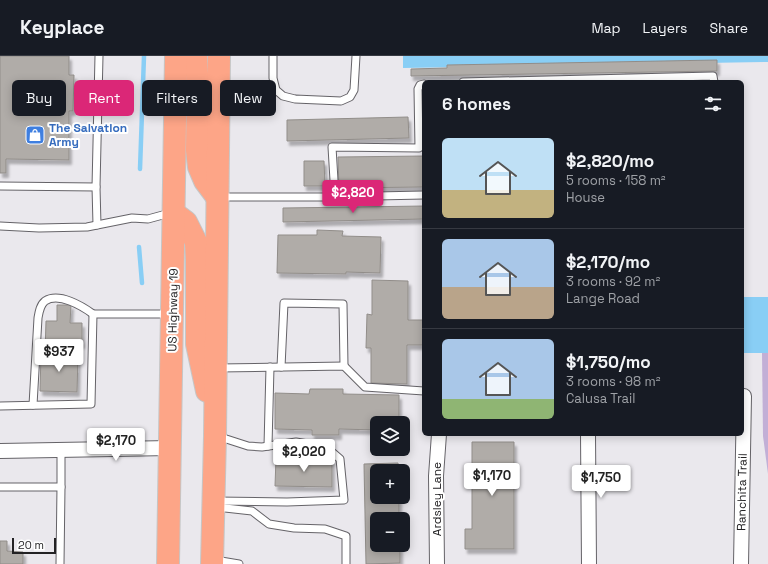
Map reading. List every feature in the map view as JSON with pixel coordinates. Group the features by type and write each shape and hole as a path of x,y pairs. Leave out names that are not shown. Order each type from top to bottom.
{"highway":[{"name":"US Highway 19","path":"168,564 176,56"},
{"path":"196,56 198,92 197,150 199,167 205,182 217,197"},
{"path":"213,562 219,56"},
{"path":"174,212 186,222 196,242 196,344 215,433"}],"street":[{"name":"Ardsley Lane","path":"437,564 436,476 439,436"},
{"path":"588,436 589,564"},
{"name":"Ranchita Trail","path":"741,564 743,436"},
{"path":"0,451 170,448"}],"lane":[{"path":"97,226 96,187 99,56"},
{"path":"273,56 273,78 276,90 283,96 295,99 341,100 350,97 354,90 356,56"},
{"path":"546,80 713,76 714,80"},
{"path":"334,197 332,148 421,148 421,115 418,89 422,84"},
{"path":"0,186 96,187"},
{"path":"217,197 422,195"},
{"path":"0,226 39,228 87,227 132,218 148,219 174,212"},
{"path":"32,405 38,318 40,307 45,301 52,299 65,299 77,304 93,314 172,314"},
{"path":"281,367 284,303 343,304 344,366 365,387 422,391"},
{"path":"0,406 91,404 93,314"},
{"path":"216,368 344,366"},
{"path":"268,446 270,367"},
{"path":"214,504 344,500 340,460 326,447 296,442 268,446 248,446 215,433"},
{"path":"60,564 61,450"},
{"path":"0,486 61,487"},
{"path":"214,504 252,511 269,524 294,528 325,529 346,536 346,564"},
{"path":"213,562 239,564"}],"shaded area":[{"path":"762,353 768,353 768,474 763,436"}],"water":[{"path":"403,56 768,56 768,62 403,68"},
{"path":"744,297 768,297 768,353 744,353"}],"building":[{"name":"The Salvation Army","path":"0,56 69,56 69,75 74,75 73,111 69,111 69,160 6,159 6,173 0,173"},
{"path":"717,60 717,71 411,76 411,69 447,68 447,65"},
{"path":"408,117 409,138 287,141 287,120"},
{"path":"422,156 422,187 339,188 338,157"},
{"path":"304,161 324,161 325,186 304,186"},
{"path":"422,206 422,219 283,222 283,208"},
{"path":"317,230 343,231 342,236 381,237 380,273 277,273 278,235 317,235"},
{"path":"372,280 408,281 408,320 422,320 422,345 407,345 407,384 371,383 371,348 366,348 367,314 372,315"},
{"path":"57,305 71,305 70,323 82,323 82,344 67,344 67,354 45,353 46,321 57,321"},
{"path":"41,354 78,356 77,392 40,391"},
{"path":"310,389 343,389 343,394 399,395 399,416 370,416 370,430 339,429 339,435 312,435 312,430 275,429 275,393 309,394"},
{"path":"472,442 514,442 514,549 465,549 465,529 472,529"},
{"path":"276,458 332,459 332,487 275,486"},
{"path":"398,463 370,464 370,504 399,504 399,512 370,512 370,552 400,552 400,563 366,564 364,464"},
{"path":"0,541 7,541 7,551 23,552 23,564 0,564"}],"waterway":[{"path":"140,169 144,56"},
{"path":"139,247 142,283"}],"place":[{"name":"The Salvation Army","path":"35,135"}]}
